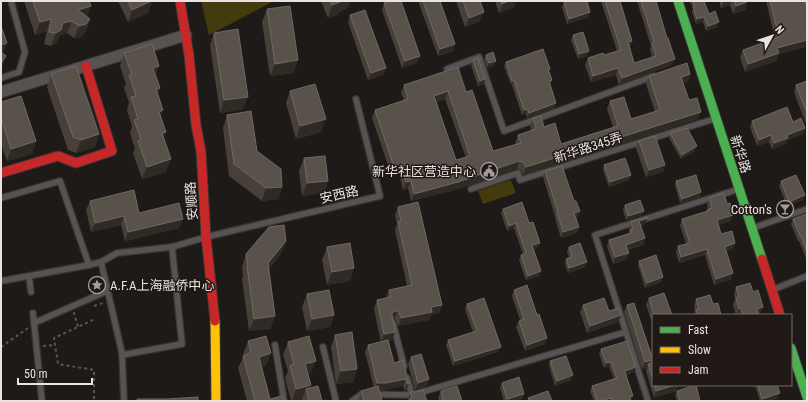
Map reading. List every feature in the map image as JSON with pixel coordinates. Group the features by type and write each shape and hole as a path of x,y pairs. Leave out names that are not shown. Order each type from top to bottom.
{"street":[{"name":"安顺路","path":"180,1 189,55 196,125 201,151 206,237 214,326 216,401"},
{"name":"新华路","path":"678,1 693,62 716,118 780,314"},
{"path":"1,92 186,34"},
{"path":"1,173 58,156 76,163 112,151 86,66"},
{"path":"792,351 807,397"}],"lane":[{"path":"1,78 19,72 25,52 11,1"},
{"path":"447,69 479,57 504,131 660,74"},
{"name":"安西路","path":"206,237 380,196 356,99"},
{"name":"新华路345弄","path":"471,189 518,173 520,180 716,118"},
{"path":"1,198 60,181 89,264"},
{"path":"648,401 596,235 739,189"},
{"path":"752,228 807,208"},
{"path":"1,281 100,262 117,253 172,247 206,237"},
{"path":"122,356 182,344 172,247"},
{"path":"100,262 122,356 124,401"},
{"path":"29,276 31,292"},
{"path":"772,290 807,276"},
{"path":"34,323 108,291"},
{"path":"33,312 42,401"},
{"path":"393,323 412,395"},
{"path":"352,401 362,394 412,395 626,332"},
{"path":"275,345 284,401"},
{"path":"323,347 336,401"}],"path":[{"path":"74,313 78,327"},
{"path":"90,401 94,401 94,370 58,364 54,338 95,319"},
{"path":"1,347 34,323"},
{"path":"36,346 55,345"}],"shaded area":[{"path":"201,1 274,1 209,35"},
{"path":"511,180 516,193 483,204 478,191"}],"building":[{"path":"33,1 89,1 91,6 78,10 90,19 86,24 79,26 72,21 63,23 61,30 56,33 49,32 51,19 40,22"},
{"path":"128,1 151,1 132,10"},
{"path":"331,1 342,1 332,5"},
{"path":"390,1 401,1 420,56 405,61 384,3"},
{"path":"423,1 440,1 455,44 440,49"},
{"path":"463,1 480,1 484,12 469,18"},
{"path":"501,1 509,1 502,4"},
{"path":"587,1 590,12 569,19 564,2"},
{"path":"605,1 620,1 632,41 628,42 634,63 656,56 652,43 654,42 641,1 656,1 675,59 622,78 618,68 593,76 588,58 603,53 604,55 621,50"},
{"path":"693,1 704,1 709,14 715,11 719,22 708,26 704,17 697,19 693,7 695,7"},
{"path":"734,1 747,1 747,2 736,6"},
{"path":"770,1 805,1 807,11 807,40 777,48 779,53 748,64 743,50 779,37"},
{"path":"290,6 298,60 275,64 267,9"},
{"path":"365,10 386,68 371,73 350,15"},
{"path":"1,26 7,43 1,45"},
{"path":"238,29 248,97 224,100 214,33"},
{"path":"583,32 589,51 579,54 573,35"},
{"path":"152,44 159,66 153,68 160,88 156,89 163,110 159,112 166,132 162,133 171,159 147,167 138,141 141,140 134,120 138,119 131,97 136,96 129,75 132,75 124,53"},
{"path":"543,49 550,69 548,69 552,80 549,81 556,103 529,113 527,109 524,110 506,62"},
{"path":"1,52 6,56 2,62 1,62"},
{"path":"493,52 496,61 489,63 486,55"},
{"path":"478,58 485,79 480,81 473,60"},
{"path":"687,63 690,74 681,77 689,100 697,98 701,112 526,167 523,162 519,161 458,182 414,194 411,181 406,182 402,164 394,167 375,110 408,99 404,85 458,67 466,92 472,90 493,151 521,143 518,135 536,129 533,118 541,116 544,127 555,123 561,144 618,126 610,101 624,97 631,119 660,110 649,76","holes":["448,91 470,156 456,160 434,96"]},
{"path":"76,66 99,134 81,140 73,137 51,74"},
{"path":"807,81 807,113 796,85"},
{"path":"315,84 326,119 300,126 290,91"},
{"path":"21,96 36,141 11,149 1,118 1,102"},
{"path":"787,107 793,122 801,118 805,128 787,135 788,138 774,143 771,135 759,140 752,121"},
{"path":"251,111 257,151 281,169 282,187 266,188 234,164 227,115"},
{"path":"687,128 697,146 682,155 670,133"},
{"path":"655,136 665,165 649,170 639,141"},
{"path":"325,156 328,181 307,183 304,158"},
{"path":"625,158 631,175 610,182 604,165"},
{"path":"562,166 574,201 576,201 580,211 574,213 579,227 563,232 545,171"},
{"path":"696,175 701,192 682,199 676,181"},
{"path":"796,175 805,195 789,202 781,181"},
{"path":"134,190 139,213 179,203 183,219 128,232 124,216 95,223 90,201"},
{"path":"724,193 727,204 730,203 733,215 717,220 721,234 732,231 735,243 725,247 733,273 716,279 707,249 681,257 678,246 690,243 682,219 708,211 707,210 712,208 709,198"},
{"path":"640,200 644,211 628,216 625,205"},
{"path":"418,202 442,305 431,307 432,312 401,318 399,312 395,311 392,315 395,332 384,334 377,300 391,297 389,290 412,285 398,222 401,221 398,207"},
{"path":"522,202 529,223 533,222 540,243 532,245 541,271 528,276 521,255 526,253 516,223 509,226 503,209"},
{"path":"807,214 807,252 793,219"},
{"path":"647,217 648,218 639,221 645,238 626,245 629,253 615,257 609,240 631,233 630,230 633,229 631,222"},
{"path":"284,225 286,241 268,263 275,316 254,319 246,254 269,227"},
{"path":"350,243 354,268 332,272 327,247"},
{"path":"580,243 587,262 569,268 566,259 572,257 569,247"},
{"path":"656,255 663,277 647,283 639,261"},
{"path":"750,283 753,292 758,290 763,307 757,309 759,314 743,314 741,308 739,309 736,298 739,297 736,287"},
{"path":"527,285 537,315 539,314 547,338 527,345 519,321 524,319 514,290"},
{"path":"329,290 334,315 312,319 307,294"},
{"path":"664,293 672,314 654,314 649,298"},
{"path":"710,295 713,304 718,303 721,314 697,314 696,310 699,309 696,299"},
{"path":"484,298 501,347 455,361 448,340 477,331 467,304"},
{"path":"604,298 609,311 619,308 621,315 590,326 583,305"},
{"path":"634,303 652,360 645,362 627,305"},
{"path":"352,332 357,369 341,371 335,335"},
{"path":"266,336 271,353 259,357 270,399 282,396 284,401 255,401 243,356 251,353 248,341"},
{"path":"309,336 316,361 305,364 311,385 296,389 290,366 294,364 288,342"},
{"path":"388,340 394,363 403,360 409,384 407,384 406,379 386,383 377,383 368,345"},
{"path":"627,341 636,367 625,371 633,396 630,397 631,401 612,401 611,398 597,401 592,386 617,378 611,362 606,363 601,349"},
{"path":"421,354 429,379 418,383 411,357"},
{"path":"566,356 573,375 557,381 550,361"},
{"path":"652,362 652,377 648,364"},
{"path":"519,377 524,394 507,399 502,383"},
{"path":"318,386 322,401 309,401 306,389"},
{"path":"378,386 382,401 364,401 361,391"},
{"path":"457,386 462,401 443,401 441,391"},
{"path":"655,386 672,386 656,391"},
{"path":"696,386 700,401 680,401 677,391"},
{"path":"758,386 777,386 780,393 762,399"},
{"path":"423,390 427,401 410,401 412,398 410,392"},
{"path":"548,391 552,401 529,401 528,398"},
{"path":"198,397 198,401 137,401 137,399"}],"traffic: fast":[{"path":"678,1 762,259"},
{"path":"792,351 807,397"}],"traffic: slow":[{"path":"215,321 216,401"}],"traffic: jam":[{"path":"180,1 189,55 196,125 201,151 206,237 215,321"},
{"path":"1,173 58,156 76,163 112,151 86,66"},
{"path":"762,259 780,314"}],"place":[{"name":"新华社区营造中心","path":"489,171"},
{"name":"Cotton's","path":"785,209"},
{"name":"A.F.A上海融侨中心","path":"97,285"}]}
